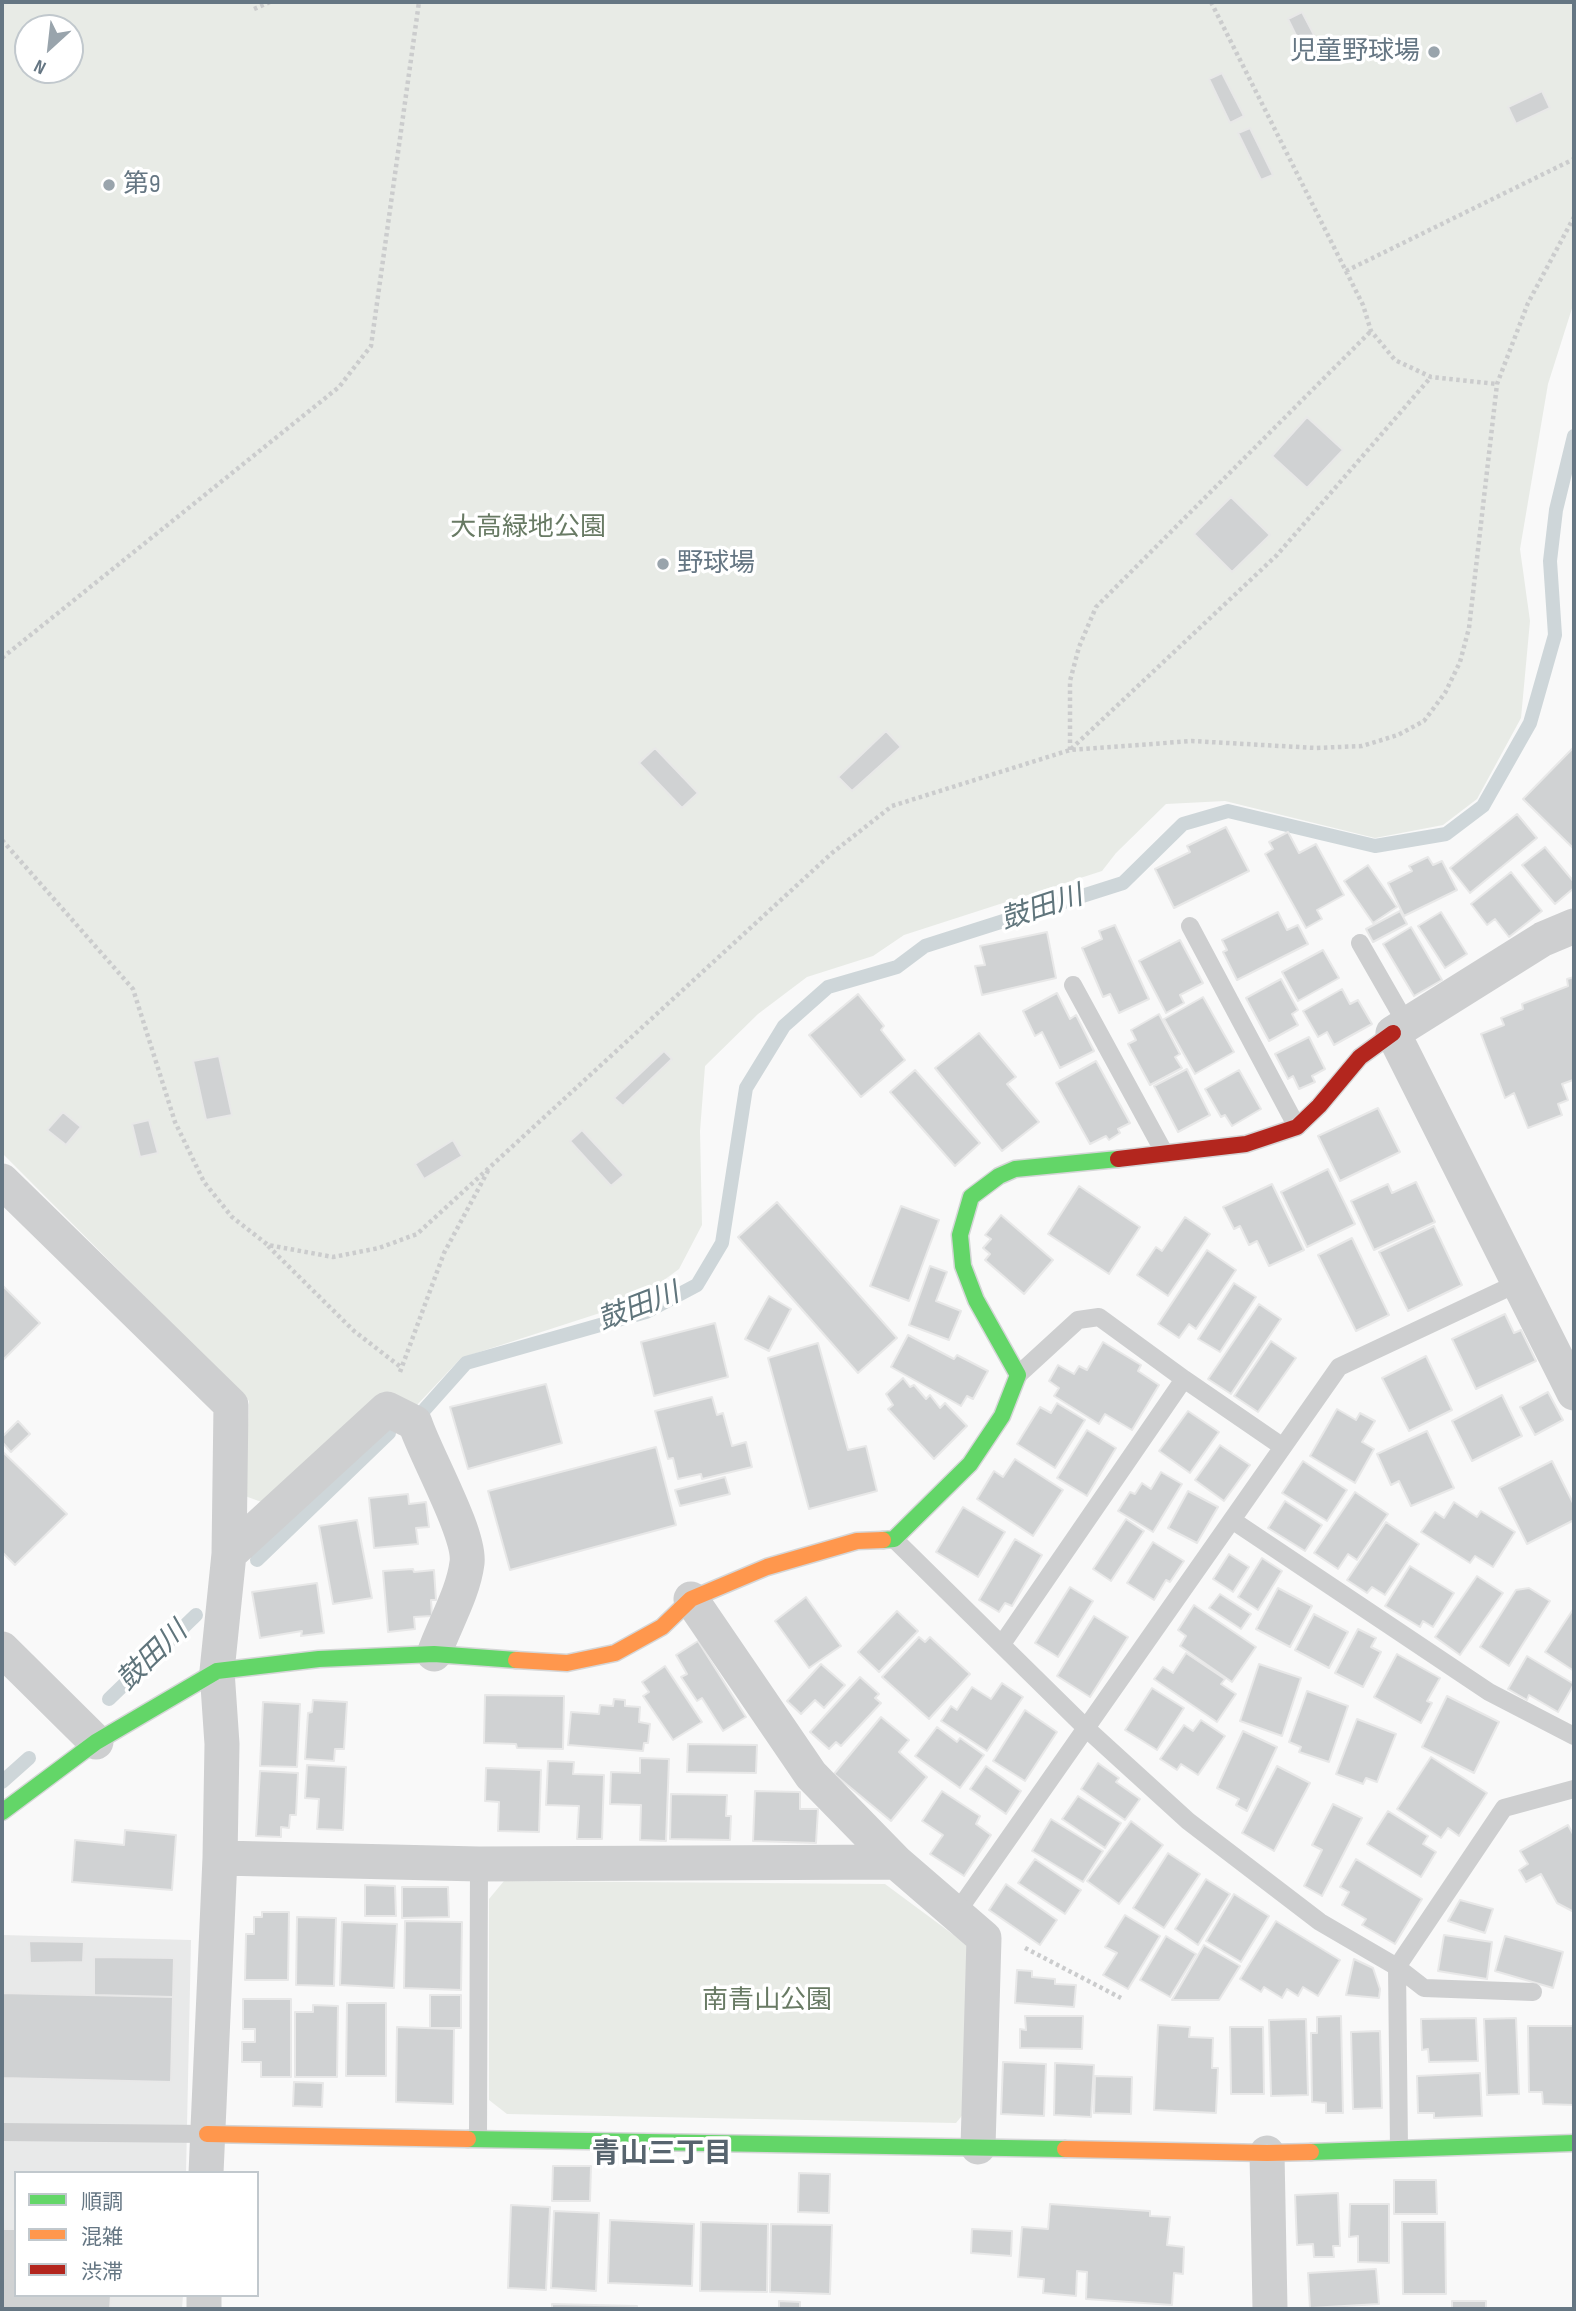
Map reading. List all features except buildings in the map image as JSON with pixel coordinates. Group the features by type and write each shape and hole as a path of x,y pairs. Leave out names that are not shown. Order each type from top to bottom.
{"street":[{"path":"2,1812 96,1742 217,1671 319,1659 434,1654 568,1663 615,1653 662,1627 691,1599 767,1567 857,1541 894,1539 970,1464 1002,1416 1018,1375 976,1300 963,1266 960,1234 971,1196 999,1176 1015,1169 1246,1144 1297,1127 1320,1106 1360,1058 1400,1029 1543,939 1574,926"},
{"path":"1400,1029 1574,1393"},
{"path":"2,1181 231,1405 229,1554 217,1671 222,1744 220,1858 206,2171"},
{"path":"229,1554 387,1409 415,1423 450,1504 468,1560 462,1584 434,1654"},
{"path":"691,1599 810,1775 896,1862 955,1916 984,1938 978,2147"},
{"path":"2,1649 96,1742"},
{"path":"220,1858 479,1864 896,1862"},
{"path":"207,2134 1267,2154 1574,2143"},
{"path":"1267,2154 1270,2309"}],"lane":[{"path":"1190,926 1297,1127"},
{"path":"1360,943 1400,1029"},
{"path":"1073,985 1165,1154"},
{"path":"955,1916 1339,1367 1520,1282"},
{"path":"1018,1375 1078,1320 1099,1317 1283,1447"},
{"path":"1002,1644 1184,1379"},
{"path":"1233,1520 1489,1692 1574,1735"},
{"path":"894,1539 1087,1729 1188,1821 1320,1922 1397,1968 1424,1989 1533,1993"},
{"path":"1399,2148 1397,1968 1504,1808 1574,1789"},
{"path":"478,2138 479,1864"},
{"path":"2,2132 207,2134"}],"path":[{"path":"254,9 270,2"},
{"path":"2,658 339,387 371,346 419,2"},
{"path":"1211,2 1363,304 1371,331 1395,360 1431,377 1497,384"},
{"path":"1346,271 1574,159"},
{"path":"268,1245 333,1257 417,1234 832,853 892,806 1070,750 1192,741 1316,748 1362,746 1398,735 1424,721 1445,693 1460,662 1469,628 1497,384 1528,303 1574,217"},
{"path":"1070,750 1070,681 1079,647 1096,607 1371,331"},
{"path":"1070,750 1277,555 1431,377"},
{"path":"2,840 133,989 175,1122 204,1182 232,1217 268,1245 354,1331 402,1368"},
{"path":"387,1409 444,1253 491,1166"},
{"path":"984,1938 992,1933 1000,1934 1121,1998"}],"shaded area":[{"path":"2,1935 191,1940 186,2171 14,2171 14,2297 183,2297 182,2309 2,2309"}],"green space":[{"name":"大高緑地公園","path":"2,2 1574,2 1574,302 1548,384 1520,549 1530,621 1521,718 1477,799 1443,825 1375,838 1225,801 1166,804 1116,853 1102,871 904,935 873,956 807,977 758,1014 705,1066 700,1131 702,1225 679,1269 634,1302 461,1358 417,1405 267,1504 245,1496 249,1401 2,1153"},
{"name":"南青山公園","path":"504,1881 885,1884 966,1944 972,1958 970,2106 956,2123 507,2114 489,2100 489,1899"}],"waterway":[{"name":"鼓田川","path":"425,1409 466,1363 646,1312 697,1285 722,1243 746,1088 784,1026 828,987 897,967 925,946 1123,883 1183,824 1228,811 1375,846 1446,834 1483,806 1530,723 1555,635 1550,561 1556,510 1574,436"},
{"name":"鼓田川","path":"257,1560 389,1433"},
{"name":"鼓田川","path":"109,1699 196,1615"},
{"name":"鼓田川","path":"2,1782 29,1758"}],"traffic: fast":[{"path":"883,1540 894,1539 970,1464 1002,1416 1018,1375 976,1300 963,1266 960,1235 971,1197 999,1176 1015,1169 1118,1159"},
{"path":"2,1812 96,1742 217,1671 319,1659 434,1654 516,1660"},
{"path":"468,2139 1065,2149"},
{"path":"1311,2152 1574,2143"}],"traffic: slow":[{"path":"516,1660 567,1663 615,1653 662,1627 691,1599 767,1567 857,1541 883,1540"},
{"path":"207,2134 468,2139"},
{"path":"1065,2149 1311,2152"}],"traffic: jam":[{"path":"1118,1159 1246,1144 1297,1127 1319,1106 1360,1057 1393,1033"}],"place":[{"name":"児童野球場","path":"1434,52"},
{"name":"第9","path":"109,185"},
{"name":"野球場","path":"663,564"}],"district":[{"name":"青山三丁目","path":"662,2155"}]}
